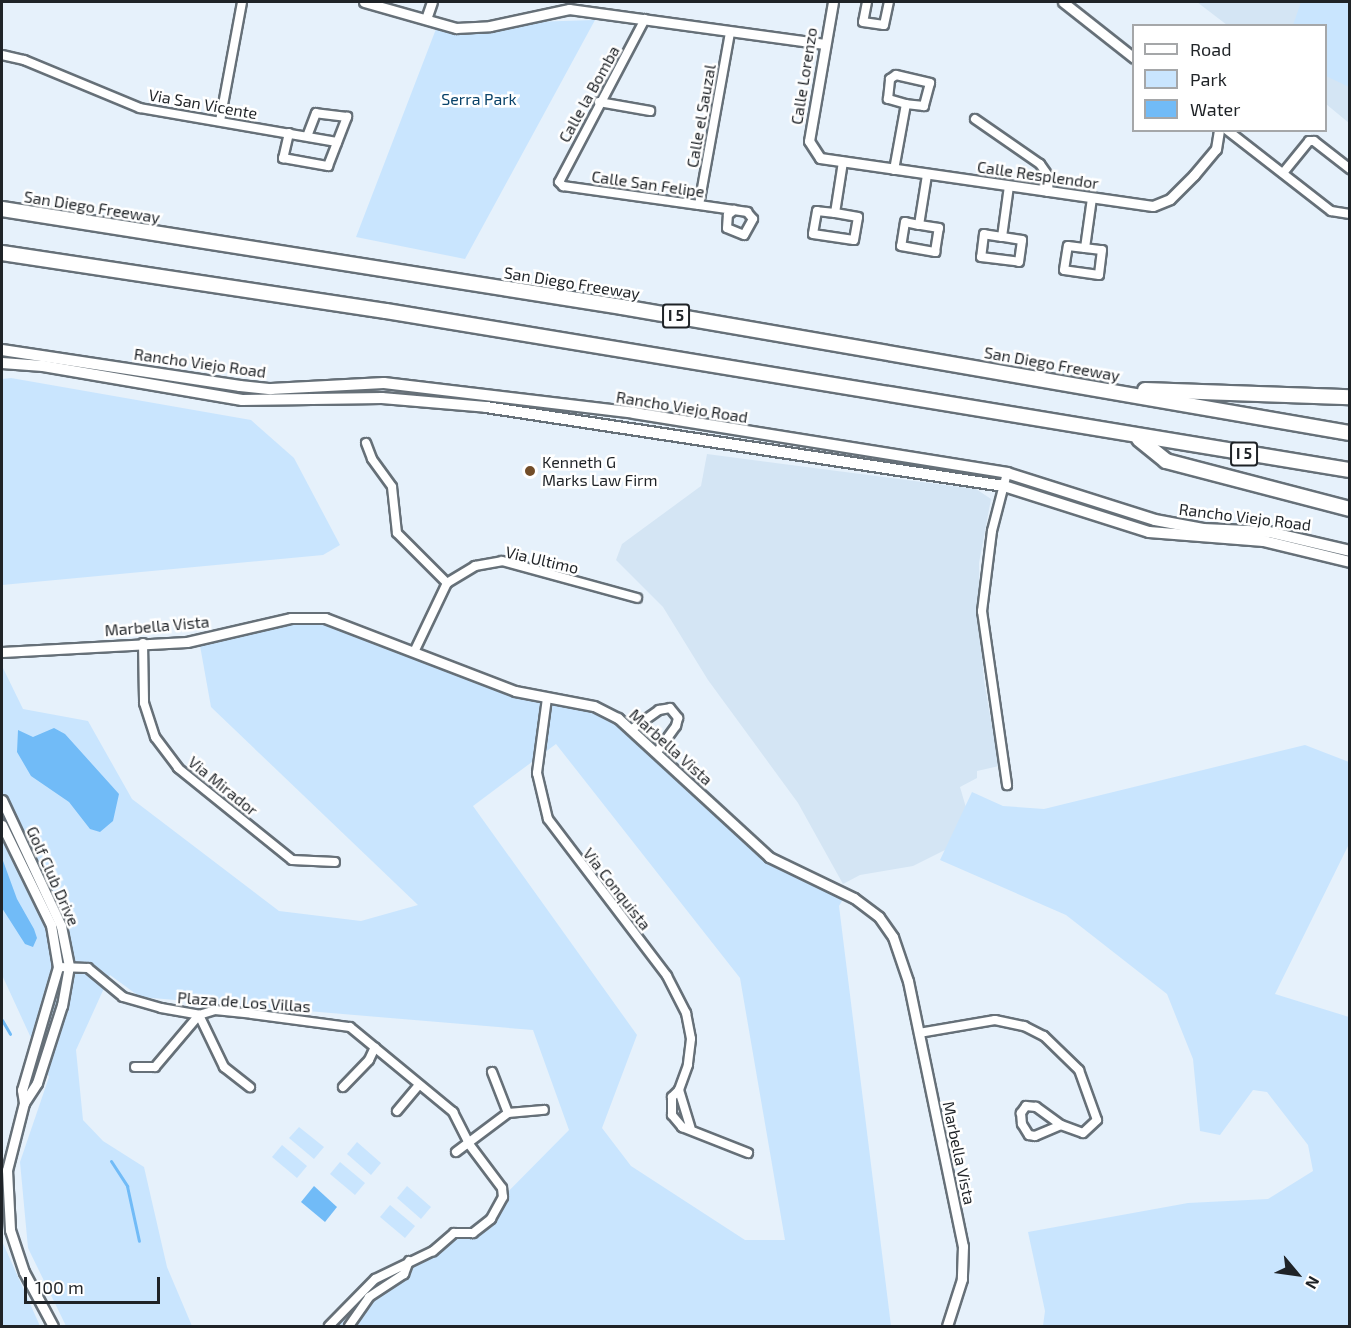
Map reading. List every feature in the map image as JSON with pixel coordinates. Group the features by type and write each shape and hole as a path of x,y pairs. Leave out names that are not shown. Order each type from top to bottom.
{"highway":[{"name":"San Diego Freeway","path":"2,208 622,307 1350,433"},
{"name":"I 5","path":"2,253 386,311 1137,438 1350,470"},
{"path":"1093,388 1350,397"},
{"path":"1137,438 1166,461 1350,509"}],"main road":[{"name":"Rancho Viejo Road","path":"2,350 240,386 297,388 361,382 458,390 634,413 1007,473 1129,513 1175,524 1269,532 1350,551"},
{"name":"Rancho Viejo Road","path":"2,363 43,366 243,400 382,398 486,407 1004,486 1124,525 1174,537 1264,541 1350,562"},
{"path":"1174,537 1175,524"}],"street":[{"path":"220,121 242,2"},
{"path":"364,2 456,28 569,9 825,44"},
{"path":"426,19 432,2"},
{"name":"Calle Lorenzo","path":"815,155 809,141 832,2"},
{"path":"864,2 863,22 884,25 889,2"},
{"path":"1063,2 1132,55"},
{"name":"Calle la Bomba","path":"559,182 599,102 645,19"},
{"name":"Calle el Sauzal","path":"699,205 730,32"},
{"name":"Via San Vicente","path":"2,55 24,60 140,108 337,142"},
{"path":"896,75 927,81 931,86 927,104 921,107 906,104 888,99 890,79 896,75"},
{"path":"599,102 650,111"},
{"path":"894,170 906,104"},
{"path":"289,133 283,158 327,166 347,117 316,113 307,136"},
{"path":"975,119 1040,164 1048,177 1048,192"},
{"name":"Calle Resplendor","path":"815,155 843,162 1144,207 1170,199 1216,149 1219,132"},
{"path":"1230,132 1331,211 1350,214"},
{"path":"1283,173 1309,141 1314,141 1350,169"},
{"path":"835,213 843,162"},
{"path":"919,225 927,175"},
{"name":"Calle San Felipe","path":"559,182 563,186 734,210"},
{"path":"1002,237 1010,186"},
{"path":"1085,248 1092,198"},
{"path":"817,211 835,213 858,217 854,240 813,234 817,211"},
{"path":"905,222 919,225 939,228 936,252 901,246 905,222"},
{"path":"984,234 1002,237 1022,240 1019,262 981,257 984,234"},
{"path":"1068,246 1085,248 1102,250 1099,275 1064,270 1068,246"},
{"path":"366,443 372,459 392,487 397,533 447,583 415,650"},
{"path":"1007,473 992,531 982,611 1007,785"},
{"name":"Via Ultimo","path":"447,583 475,566 502,561 637,598"},
{"name":"Marbella Vista","path":"2,652 199,640 291,618 315,617 344,622 515,691 594,706 632,729 769,857 854,898 879,917 899,950 919,1033 963,1246 962,1279 947,1326"},
{"name":"Via Mirador","path":"144,643 144,704 155,737 178,768 292,860 335,862"},
{"name":"Via Conquista","path":"547,698 537,773 543,809 554,830 679,994 691,1039 679,1090 690,1127"},
{"path":"632,729 658,710 670,708 678,718 676,726 657,752"},
{"name":"Golf Club Drive","path":"2,800 61,926 69,966 62,1005 37,1083 24,1103 7,1170 7,1204 24,1272 52,1326"},
{"name":"Golf Club Drive","path":"2,825 51,926 58,967 22,1090 24,1103"},
{"name":"Plaza de Los Villas","path":"58,967 69,966 92,970 130,1001 199,1015 215,1011 334,1023 356,1030 453,1112 469,1144 497,1178 502,1197 485,1227 473,1233 454,1233 433,1251 409,1261"},
{"path":"135,1067 155,1066 199,1015 224,1067 250,1087"},
{"path":"919,1033 994,1020 1024,1026 1044,1036 1079,1070 1096,1110 1097,1120 1083,1133 1061,1125 1036,1107 1026,1106 1021,1113 1029,1135 1061,1125"},
{"path":"343,1087 369,1060 375,1047"},
{"path":"492,1072 508,1113"},
{"path":"398,1111 419,1085"},
{"name":"Via Conquista","path":"679,1090 672,1097 672,1115 682,1127 690,1127 748,1153"},
{"path":"456,1152 508,1113 544,1110"},
{"path":"329,1326 375,1279 409,1261"},
{"path":"349,1326 369,1298 404,1274 409,1261"}],"shaded area":[{"path":"1197,2 1349,2 1349,123 1327,105 1327,24 1226,24"},
{"path":"707,454 976,489 991,499 979,563 980,628 984,681 999,766 977,771 977,778 960,787 967,811 949,848 913,866 860,875 843,884 798,803 708,680 663,607 616,560 622,544 701,486"}],"green space":[{"path":"1301,2 1349,2 1349,87 1327,76 1327,24 1293,24"},
{"name":"Serra Park","path":"595,20 465,259 356,237 436,29 473,33 530,22"},
{"path":"11,378 251,420 294,458 340,545 323,555 2,585 2,379"},
{"path":"315,617 515,691 611,714 769,857 846,894 839,906 891,1326 338,1326 375,1286 474,1226 569,1130 533,1030 140,997 110,975 76,1050 83,1120 103,1141 144,1167 167,1267 192,1326 66,1326 28,1248 20,1162 49,1077 2,975 2,666 23,709 88,721 132,799 279,911 361,921 418,905 211,707 199,640","holes":["556,744 740,978 785,1240 745,1240 631,1166 602,1128 637,1035 473,806"]},
{"path":"1305,745 1349,762 1349,844 1275,994 1349,1017 1349,1326 1043,1326 1045,1311 1028,1232 1188,1203 1268,1199 1313,1171 1308,1145 1267,1092 1253,1090 1220,1135 1200,1131 1193,1059 1167,994 1066,915 940,860 972,792 1003,806 1044,809"},
{"path":"299,1127 324,1147 314,1159 289,1138"},
{"path":"357,1142 381,1163 371,1175 347,1154"},
{"path":"282,1145 307,1166 297,1178 272,1157"},
{"path":"340,1162 365,1183 355,1195 330,1174"},
{"path":"407,1186 431,1207 421,1219 397,1198"},
{"path":"390,1205 415,1226 405,1238 380,1217"},
{"path":"2,1241 40,1326 2,1326"}],"water":[{"path":"54,728 65,734 119,794 113,821 100,832 90,829 69,802 31,776 17,752 18,730 33,737"},
{"path":"2,858 17,899 34,929 37,938 33,947 25,944 2,908"},
{"path":"314,1186 337,1207 325,1222 301,1202"}],"waterway":[{"path":"2,1020 10,1034"},
{"path":"111,1161 127,1186 139,1241"}],"place":[{"name":"Kenneth G Marks Law Firm","path":"530,471"}]}
